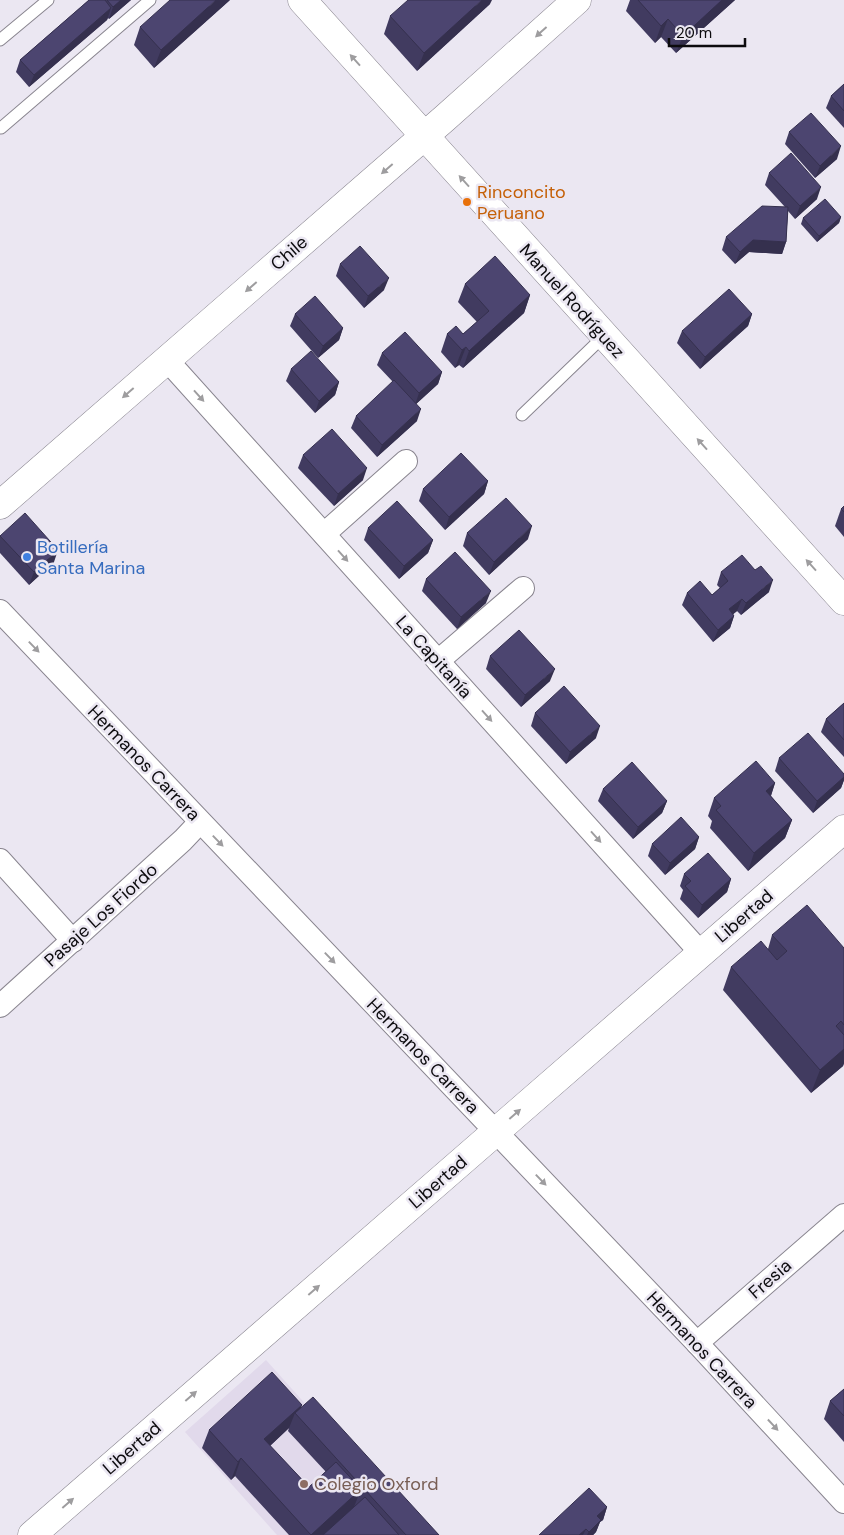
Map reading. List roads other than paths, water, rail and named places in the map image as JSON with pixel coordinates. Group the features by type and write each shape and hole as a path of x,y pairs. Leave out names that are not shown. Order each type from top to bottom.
{"street":[{"name":"Manuel Rodríguez","path":"302,0 844,601"},
{"name":"Chile","path":"0,505 424,137 577,0"},
{"name":"La Capitanía","path":"167,360 701,953"},
{"path":"324,534 406,461"},
{"path":"438,662 523,588"},
{"name":"Hermanos Carrera","path":"0,611 697,1343 844,1502"},
{"name":"Pasaje Los Fiordo","path":"0,1006 183,840 200,822"},
{"name":"Libertad","path":"32,1535 844,829"},
{"path":"0,860 73,941"},
{"name":"Fresia","path":"697,1343 844,1215"}],"lane":[{"path":"0,40 48,0"},
{"path":"1,128 150,0"},
{"path":"522,415 604,336"}],"place":[{"name":"Rinconcito Peruano","path":"467,202"},
{"name":"Botillería Santa Marina","path":"27,557"},
{"name":"Colegio Oxford","path":"304,1484"}]}
